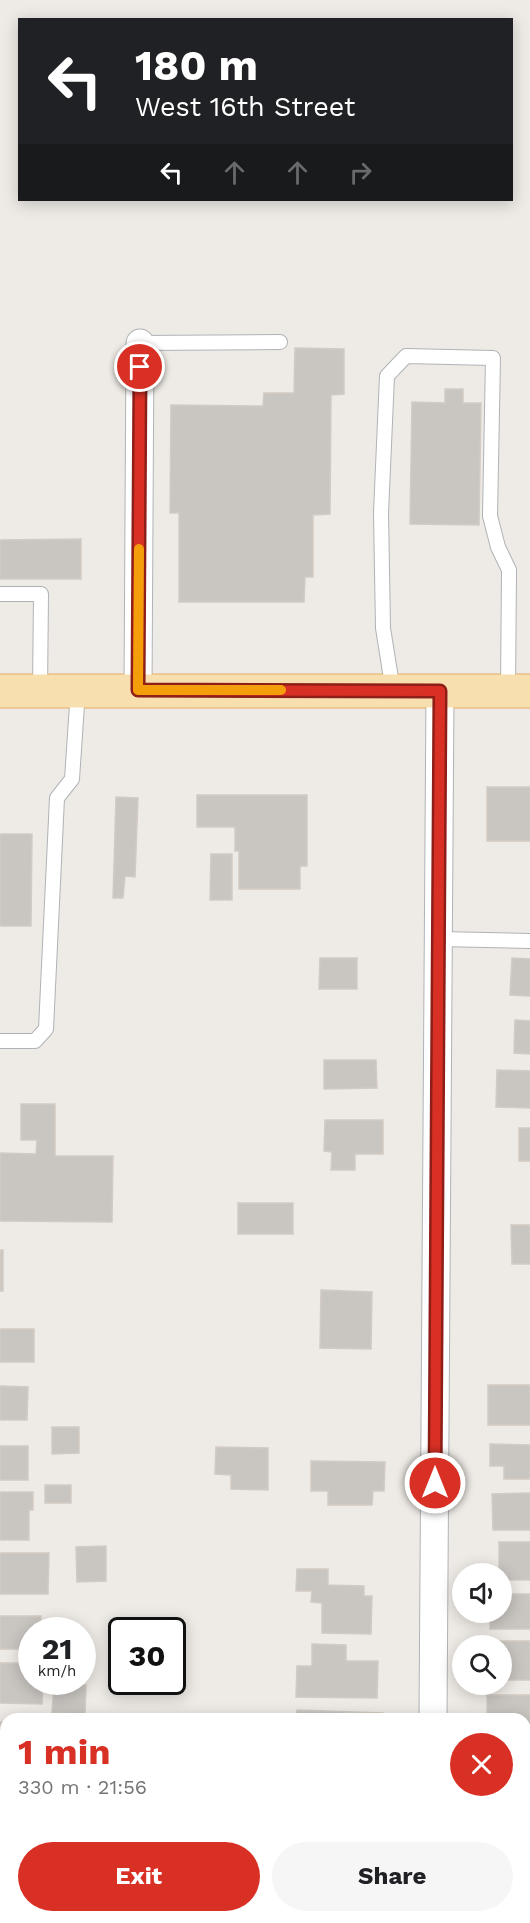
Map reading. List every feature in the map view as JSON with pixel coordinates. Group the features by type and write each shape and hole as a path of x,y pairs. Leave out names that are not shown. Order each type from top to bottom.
{"main road":[{"path":"0,690 519,691"}],"street":[{"path":"138,690 140,344"},
{"path":"433,1713 440,691"}],"lane":[{"path":"140,344 280,342"},
{"path":"393,691 382,628 381,513 387,376 406,356 494,358 490,516 498,547 509,570 519,691"},
{"path":"0,594 41,594 40,691"},
{"path":"0,1041 35,1041 46,1029 57,798 72,779 78,690"},
{"path":"439,939 530,941"}],"building":[{"path":"295,348 344,349 344,394 331,395 330,514 313,515 313,577 305,577 304,602 179,602 179,513 170,513 171,405 263,406 264,393 294,393"},
{"path":"445,389 463,389 463,403 481,403 479,525 410,524 412,402 445,403"},
{"path":"81,539 81,579 0,579 0,540"},
{"path":"487,787 530,787 530,841 487,841"},
{"path":"197,795 307,795 307,866 300,866 300,889 239,889 239,851 235,851 235,827 197,827"},
{"path":"116,797 138,798 135,877 125,876 123,898 113,898"},
{"path":"0,834 32,834 31,926 0,926"},
{"path":"211,854 232,854 232,900 210,900"},
{"path":"320,958 357,958 357,989 319,989"},
{"path":"512,958 530,959 530,996 510,995"},
{"path":"515,1020 530,1021 530,1054 514,1053"},
{"path":"324,1060 376,1060 377,1088 324,1089"},
{"path":"497,1070 530,1071 530,1108 496,1107"},
{"path":"21,1104 55,1104 55,1156 113,1156 112,1222 0,1221 0,1153 36,1154 37,1140 21,1140"},
{"path":"325,1120 383,1120 383,1154 355,1154 355,1170 331,1170 332,1152 324,1151"},
{"path":"519,1128 530,1128 530,1161 519,1161"},
{"path":"238,1203 293,1203 293,1234 238,1234"},
{"path":"511,1225 530,1225 530,1264 512,1264"},
{"path":"0,1250 3,1250 3,1291 0,1291"},
{"path":"321,1290 372,1292 371,1349 320,1348"},
{"path":"0,1329 34,1329 34,1362 0,1362"},
{"path":"488,1385 530,1385 530,1425 488,1425"},
{"path":"0,1386 28,1387 27,1420 0,1420"},
{"path":"52,1427 79,1427 79,1453 52,1454"},
{"path":"490,1444 530,1445 530,1479 504,1479 504,1466 490,1466"},
{"path":"0,1446 28,1446 28,1480 0,1480"},
{"path":"216,1447 268,1448 268,1490 231,1489 231,1475 215,1474"},
{"path":"311,1461 385,1462 384,1491 373,1491 372,1505 328,1505 328,1491 311,1491"},
{"path":"45,1485 71,1485 71,1503 45,1503"},
{"path":"0,1492 33,1492 33,1510 29,1510 29,1540 0,1540"},
{"path":"530,1493 530,1530 493,1530 492,1494"},
{"path":"499,1542 530,1542 530,1580 512,1580 512,1563 499,1563"},
{"path":"106,1546 106,1581 77,1582 76,1547"},
{"path":"0,1553 49,1553 48,1594 0,1594"},
{"path":"297,1569 328,1569 328,1585 364,1586 364,1596 372,1596 371,1634 322,1633 322,1603 311,1602 312,1591 296,1591"},
{"path":"512,1594 530,1594 530,1629 490,1629 490,1623 512,1623"},
{"path":"0,1616 41,1616 18,1617 18,1649 0,1649"},
{"path":"512,1641 530,1641 530,1680 512,1680"},
{"path":"312,1644 346,1645 346,1661 378,1661 377,1698 296,1697 297,1666 312,1666"},
{"path":"0,1663 18,1663 18,1695 42,1695 42,1704 0,1703"},
{"path":"53,1695 86,1695 85,1713 52,1713"},
{"path":"487,1695 530,1695 530,1713 487,1713"},
{"path":"297,1710 383,1713 297,1713"}],"slow traffic":[{"path":"139,549 138,690 281,690"}],"route":[{"path":"140,367 138,690 440,691 435,1483"}]}
